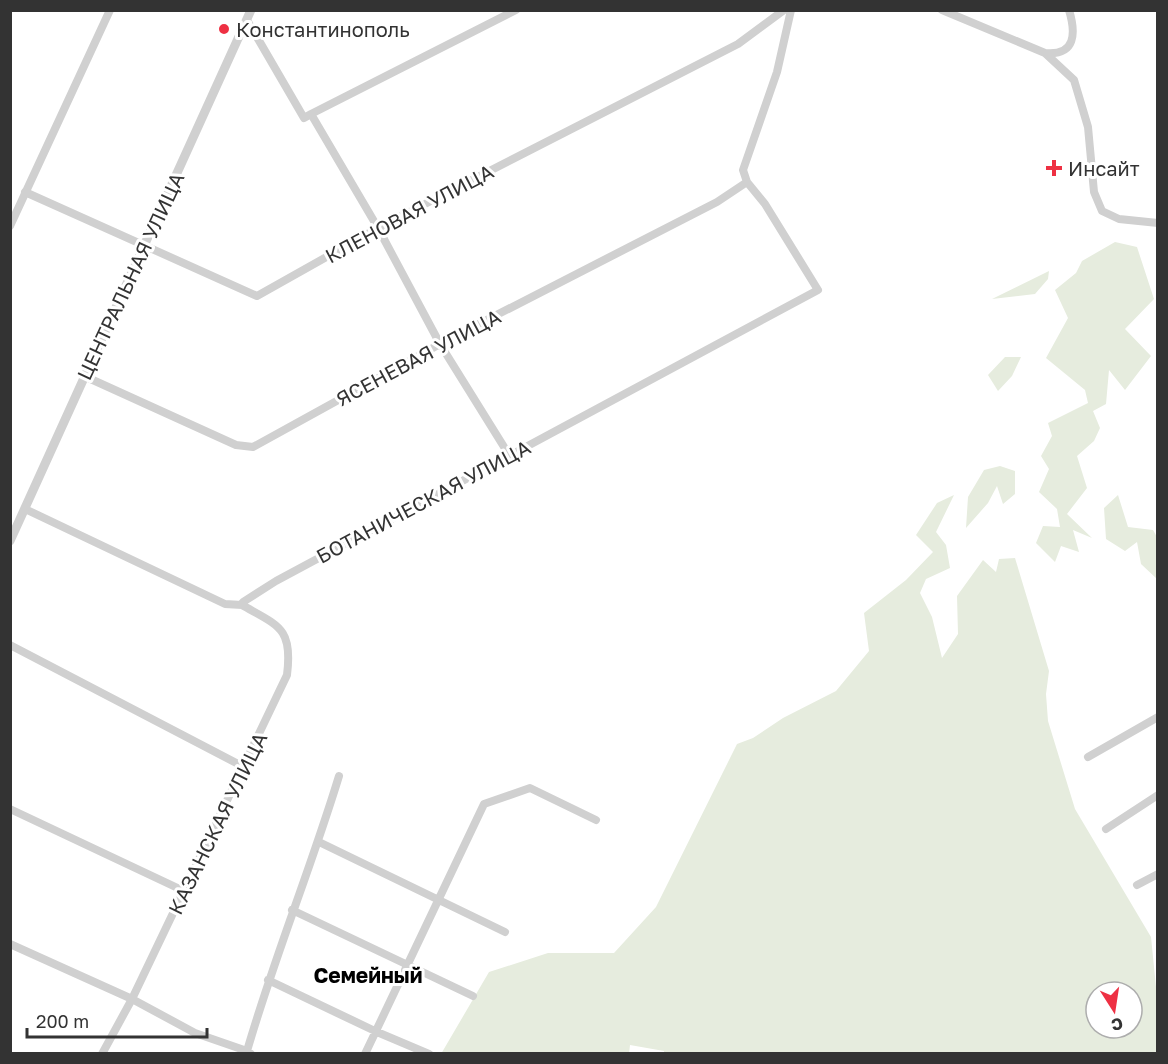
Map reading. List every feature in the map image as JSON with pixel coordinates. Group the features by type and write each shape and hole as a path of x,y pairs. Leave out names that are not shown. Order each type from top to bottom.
{"street":[{"path":"10,226 110,10"},
{"path":"249,15 304,118 516,10"},
{"name":"КЛЕНОВАЯ УЛИЦА","path":"26,192 143,247 257,296 378,228 738,44 784,10"},
{"path":"747,182 743,170 777,72 791,10"},
{"path":"942,10 1045,53 1074,80 1088,127 1094,192 1102,211 1119,219 1158,223"},
{"path":"1045,53 1061,51 1071,43 1074,31 1069,10"},
{"name":"ЦЕНТРАЛЬНАЯ УЛИЦА","path":"10,541 249,15"},
{"path":"311,114 378,228 440,344 508,455"},
{"name":"БОТАНИЧЕСКАЯ УЛИЦА","path":"242,605 243,602 276,581 818,290 765,204 747,182"},
{"name":"ЯСЕНЕВАЯ УЛИЦА","path":"84,376 236,445 253,447 440,344 717,202 747,182"},
{"path":"25,509 225,603 242,605"},
{"name":"КАЗАНСКАЯ УЛИЦА","path":"102,1053 132,999 284,683 289,660 288,642 281,629 242,605"},
{"path":"10,645 244,767"},
{"path":"1088,757 1158,717"},
{"path":"10,944 132,999 195,1033 248,1052 268,980 319,842 339,776"},
{"path":"365,1053 484,804 530,788 596,820"},
{"path":"1106,829 1158,795"},
{"path":"10,809 184,891"},
{"path":"319,842 505,932"},
{"path":"1137,885 1158,874"},
{"path":"292,910 407,967 473,996"},
{"path":"268,980 377,1032 429,1053"}],"shaded area":[{"path":"1115,242 1137,247 1154,299 1125,329 1151,356 1125,390 1109,370 1106,404 1093,411 1100,428 1094,441 1077,456 1087,488 1067,514 1092,538 1073,530 1079,552 1061,546 1055,562 1036,543 1043,526 1060,527 1057,509 1039,492 1049,469 1041,456 1052,436 1048,423 1088,403 1085,390 1046,358 1068,318 1055,290 1076,273 1082,261"},
{"path":"1049,271 1048,279 1035,294 992,299"},
{"path":"1005,357 1021,357 1012,376 998,391 988,375"},
{"path":"1000,466 1015,471 1015,494 1003,504 997,486 988,503 966,528 968,497 984,470"},
{"path":"954,495 936,532 946,545 950,568 926,579 920,593 932,617 942,658 958,634 957,596 983,560 996,572 999,559 1015,558 1049,671 1046,694 1048,721 1075,809 1151,937 1157,997 1157,1053 664,1054 664,1051 630,1045 629,1054 441,1054 489,972 548,953 614,953 656,907 737,744 753,738 783,718 836,691 869,651 864,613 906,580 933,552 916,535 937,503"},
{"path":"1118,495 1128,527 1153,530 1157,537 1157,579 1141,564 1137,542 1125,551 1106,539 1104,508"}],"place":[{"name":"Константинополь","path":"224,29"},
{"name":"Инсайт","path":"1054,168"}],"district":[{"name":"Семейный","path":"368,975"}]}
